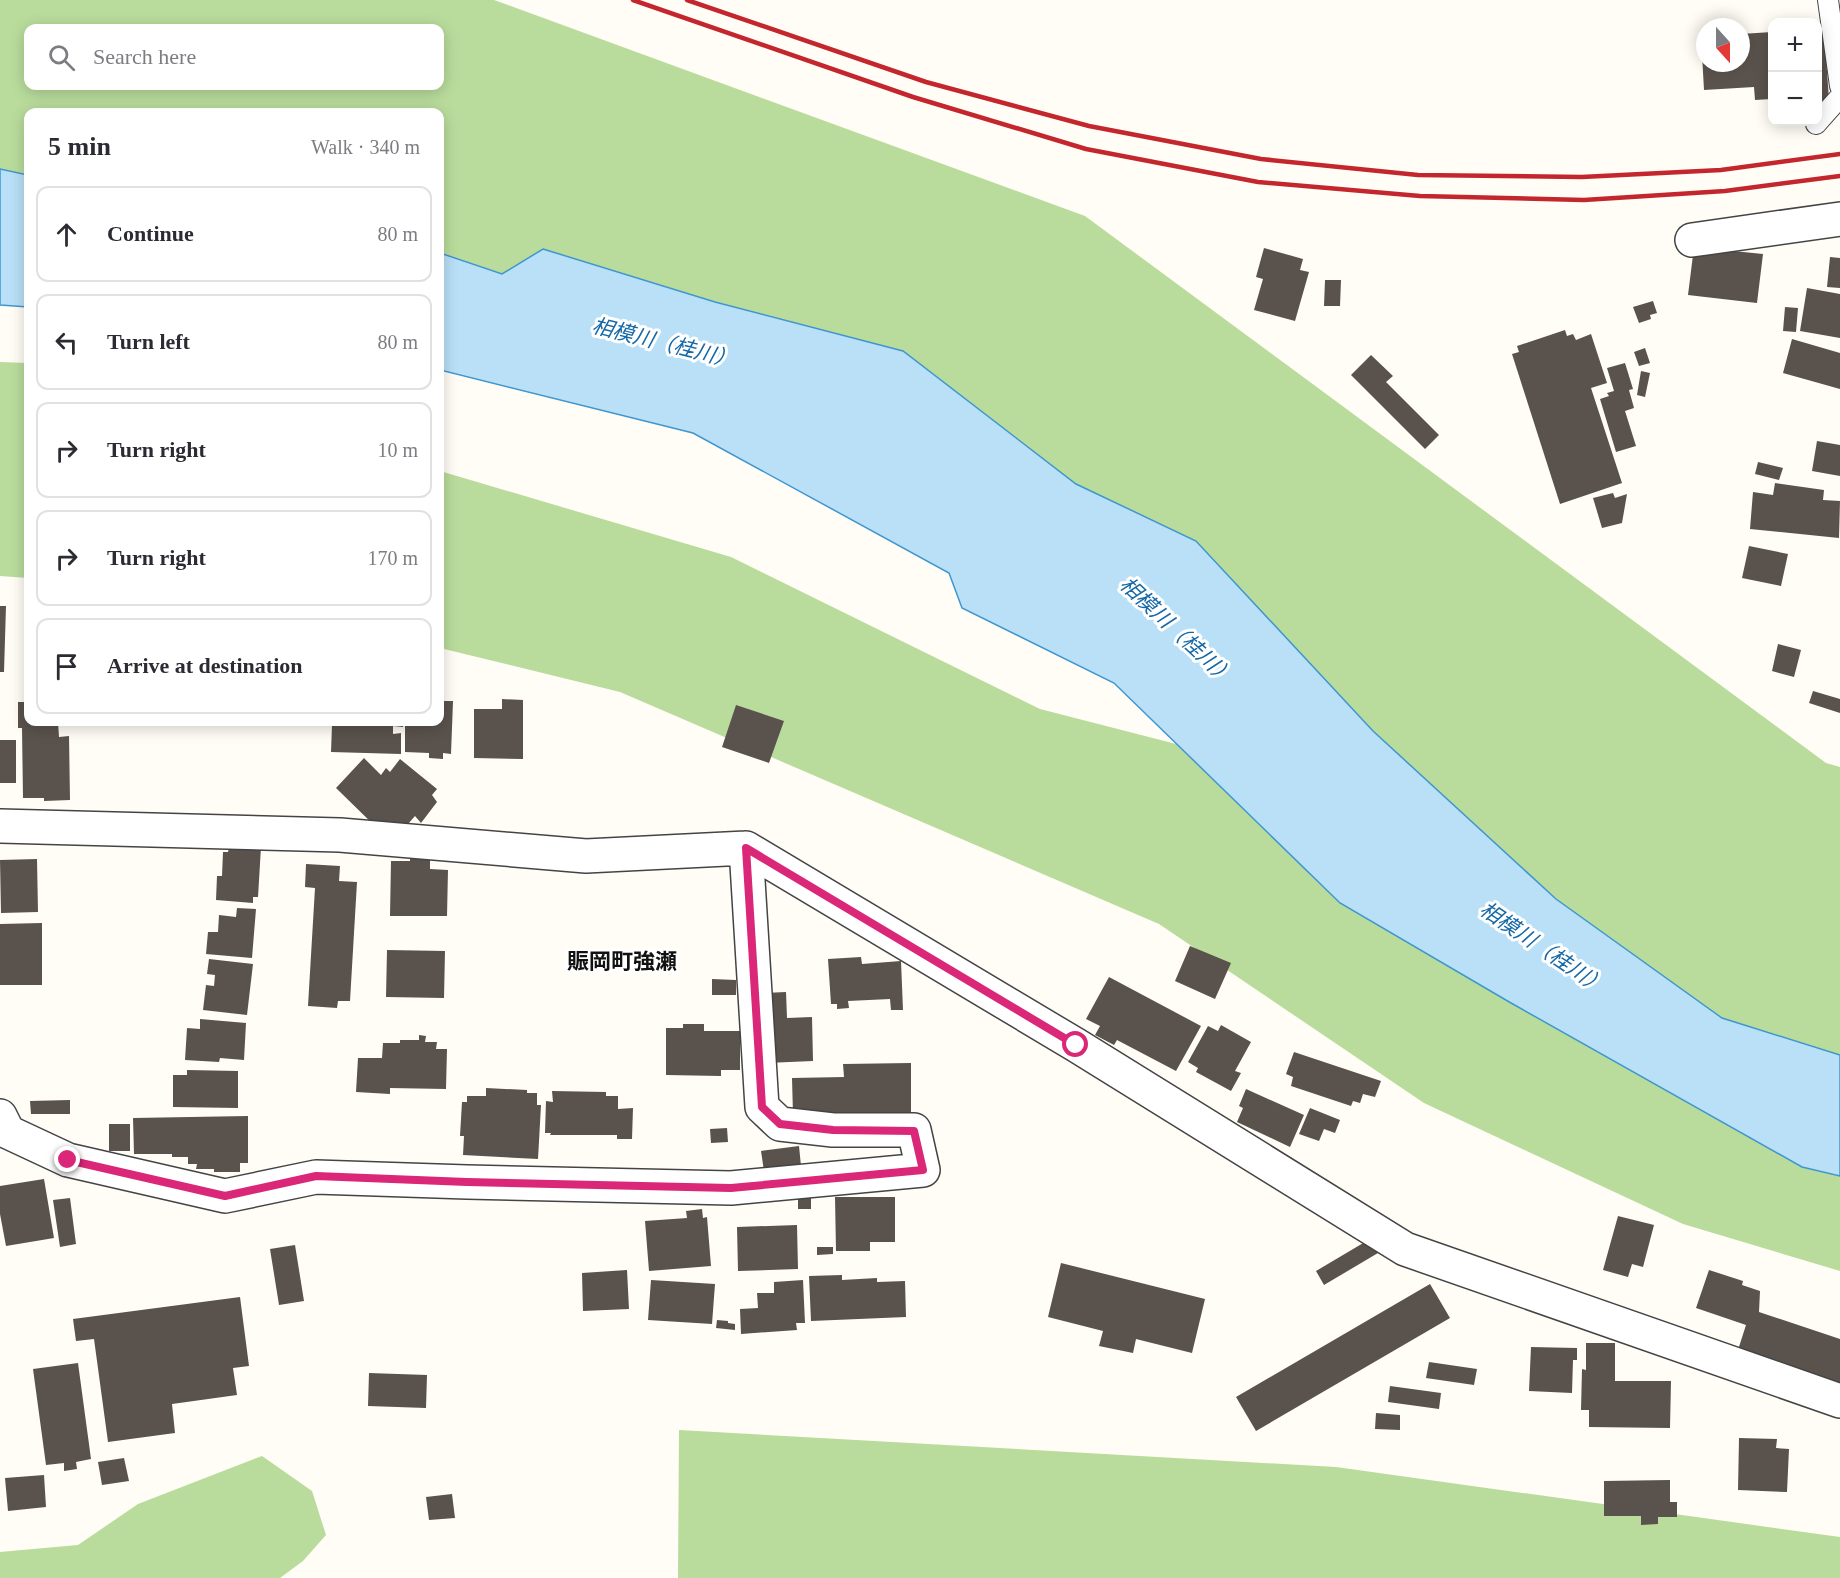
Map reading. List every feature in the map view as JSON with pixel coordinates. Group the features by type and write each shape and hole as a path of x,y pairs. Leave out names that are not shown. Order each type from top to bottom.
{"street":[{"path":"1692,240 1840,219"},
{"path":"0,826 340,835 586,856 746,848 1076,1045 1405,1249 1840,1401"},
{"path":"0,1116 8,1132 68,1160 225,1196 316,1176 731,1188 923,1170 914,1131 833,1130 780,1124 762,1107 746,848"}],"lane":[{"path":"1828,0 1840,86"},
{"path":"1822,117 1840,97"}],"green space":[{"path":"0,0 494,0 1085,216 1826,763 1840,767 1840,1055 1722,1018 1556,899 1373,731 1196,541 1076,484 903,351 715,302 543,249 502,274 444,254 444,108 24,108 24,174 0,169"},
{"path":"0,362 24,363 24,578 0,576"},
{"path":"444,472 731,557 1040,709 1176,744 1340,903 1802,1167 1840,1176 1840,1271 1683,1224 1424,1103 1159,924 620,692 444,649"},
{"path":"679,1430 1336,1467 1840,1537 1840,1578 678,1578"},
{"path":"262,1456 312,1491 326,1535 303,1561 280,1578 0,1578 0,1552 78,1545 138,1504"}],"water":[{"path":"0,169 24,174 24,307 0,305"},
{"name":"相模川（桂川）","path":"543,249 715,302 903,351 1076,484 1196,541 1373,731 1556,899 1722,1018 1840,1055 1840,1176 1802,1167 1511,1003 1340,903 1114,683 962,608 949,573 693,433 444,371 444,254 502,274"}],"building":[{"path":"1822,29 1824,29 1829,100 1822,101"},
{"path":"1768,32 1768,99 1755,100 1754,87 1704,90 1703,72 1750,72 1750,33"},
{"path":"1694,247 1763,254 1757,303 1688,295"},
{"path":"1264,248 1303,259 1300,270 1309,272 1295,321 1254,310 1263,279 1256,277"},
{"path":"1830,257 1840,258 1840,288 1827,287"},
{"path":"1325,280 1341,280 1340,306 1324,306"},
{"path":"1807,288 1840,294 1840,338 1800,331"},
{"path":"1653,301 1657,313 1650,315 1651,319 1639,323 1633,307"},
{"path":"1785,307 1798,308 1796,332 1783,331"},
{"path":"1565,330 1567,336 1573,334 1576,340 1591,334 1607,383 1591,388 1622,483 1560,504 1512,354 1519,352 1517,346"},
{"path":"1792,339 1840,353 1840,389 1783,373"},
{"path":"1645,348 1650,363 1639,366 1634,352"},
{"path":"1371,355 1393,376 1386,382 1439,435 1425,449 1351,375"},
{"path":"1625,363 1633,389 1629,390 1634,408 1625,411 1636,446 1616,452 1600,399 1609,396 1607,393 1614,391 1607,368"},
{"path":"1641,371 1650,373 1645,397 1637,395"},
{"path":"1817,441 1840,445 1840,476 1812,471"},
{"path":"1758,462 1783,468 1779,480 1755,474"},
{"path":"1775,483 1824,490 1823,500 1840,501 1839,538 1750,529 1753,492 1773,495"},
{"path":"1613,493 1615,498 1627,494 1622,523 1602,528 1593,498"},
{"path":"1749,546 1788,554 1781,586 1742,578"},
{"path":"0,606 6,606 4,672 0,672"},
{"path":"1778,644 1801,650 1794,677 1772,671"},
{"path":"1813,691 1840,699 1840,713 1809,703"},
{"path":"502,699 523,700 523,759 474,758 474,709 502,709"},
{"path":"444,701 453,701 451,754 443,753 443,759 429,758 429,753 405,752 405,726 444,726"},
{"path":"18,702 24,702 24,726 58,726 59,737 69,736 70,800 44,801 44,798 23,798 22,728 18,728"},
{"path":"736,705 784,721 769,763 722,747"},
{"path":"332,726 393,726 393,734 401,733 401,754 331,752"},
{"path":"0,740 16,740 16,783 0,783"},
{"path":"364,758 381,775 386,768 390,772 400,759 437,789 432,795 437,802 421,823 415,816 408,824 383,822 377,828 336,788"},
{"path":"255,847 261,847 258,897 253,897 253,903 216,900 217,876 222,876 223,852 228,852 229,848 254,850"},
{"path":"410,857 430,857 430,869 448,870 447,916 390,916 391,861 410,861"},
{"path":"37,859 38,912 1,913 0,860"},
{"path":"306,864 340,866 339,881 357,882 350,1001 338,1001 337,1008 308,1006 315,888 305,887"},
{"path":"237,908 256,909 252,958 206,954 208,932 218,932 219,915 236,917"},
{"path":"42,923 42,985 0,985 0,924"},
{"path":"1190,946 1231,963 1215,999 1175,981"},
{"path":"387,950 445,951 444,998 386,997"},
{"path":"861,957 862,964 901,961 903,1010 891,1010 890,999 848,1001 849,1008 837,1009 837,1004 831,1004 828,959"},
{"path":"209,959 253,964 247,1015 203,1010 206,985 214,986 215,975 207,974"},
{"path":"1109,977 1201,1026 1176,1071 1117,1040 1114,1045 1095,1035 1100,1026 1086,1019"},
{"path":"712,979 736,980 736,995 712,995"},
{"path":"786,992 787,1018 812,1017 813,1061 766,1063 764,993"},
{"path":"200,1019 246,1023 244,1060 220,1058 219,1062 185,1060 187,1028 200,1029"},
{"path":"683,1024 704,1024 704,1031 740,1031 740,1070 721,1070 721,1076 666,1075 666,1028 683,1028"},
{"path":"1221,1025 1251,1042 1235,1071 1241,1073 1231,1091 1196,1072 1198,1068 1188,1062 1208,1026 1218,1031"},
{"path":"419,1035 426,1036 425,1042 437,1042 436,1049 447,1049 446,1089 390,1088 390,1094 356,1092 358,1058 382,1058 383,1043 419,1040"},
{"path":"1294,1052 1381,1081 1375,1097 1363,1094 1360,1103 1353,1101 1351,1106 1291,1086 1293,1077 1286,1074"},
{"path":"911,1063 911,1113 793,1115 792,1078 844,1077 843,1064"},
{"path":"187,1070 238,1071 238,1108 173,1107 173,1075 187,1075"},
{"path":"486,1088 527,1090 527,1093 537,1093 537,1105 541,1105 538,1159 463,1155 464,1136 460,1136 462,1102 467,1102 467,1096 486,1096"},
{"path":"1246,1089 1304,1115 1290,1147 1237,1122 1243,1108 1239,1106"},
{"path":"552,1091 606,1092 606,1096 618,1096 618,1109 633,1108 632,1139 617,1139 617,1135 550,1135 551,1133 545,1133 546,1101 553,1102"},
{"path":"70,1100 70,1114 31,1114 30,1101"},
{"path":"1310,1108 1340,1120 1335,1133 1324,1129 1319,1141 1299,1134"},
{"path":"248,1116 248,1163 240,1163 240,1172 196,1169 197,1164 188,1164 188,1157 172,1157 172,1154 134,1154 133,1118"},
{"path":"109,1124 130,1124 130,1151 109,1151"},
{"path":"727,1128 728,1142 711,1143 710,1129"},
{"path":"799,1146 801,1166 764,1171 761,1151"},
{"path":"44,1179 54,1238 6,1246 0,1214 0,1186"},
{"path":"798,1185 811,1185 811,1209 798,1209"},
{"path":"835,1197 895,1197 895,1242 870,1242 870,1251 836,1251"},
{"path":"70,1198 76,1244 60,1247 53,1200"},
{"path":"702,1209 703,1218 707,1217 711,1266 649,1271 645,1221 687,1218 686,1211"},
{"path":"1618,1216 1654,1225 1643,1267 1632,1264 1628,1277 1603,1270"},
{"path":"797,1225 798,1269 738,1271 737,1227"},
{"path":"1370,1239 1378,1253 1324,1285 1316,1271"},
{"path":"295,1245 304,1301 279,1305 270,1249"},
{"path":"817,1247 833,1247 833,1254 817,1255"},
{"path":"1061,1263 1205,1299 1192,1353 1136,1339 1133,1353 1099,1346 1103,1331 1048,1317"},
{"path":"627,1270 629,1309 583,1311 582,1273"},
{"path":"1709,1270 1743,1281 1742,1285 1760,1291 1759,1312 1840,1339 1840,1385 1738,1350 1746,1325 1696,1308"},
{"path":"842,1275 842,1280 877,1278 877,1282 905,1281 906,1317 811,1321 809,1276"},
{"path":"651,1280 715,1284 712,1324 648,1320"},
{"path":"803,1280 805,1323 796,1323 797,1330 741,1334 740,1309 758,1308 757,1293 774,1293 774,1282"},
{"path":"1430,1284 1450,1318 1256,1431 1236,1397"},
{"path":"240,1297 249,1366 233,1368 237,1395 172,1404 175,1433 108,1442 94,1339 76,1341 73,1319"},
{"path":"717,1320 735,1324 735,1330 716,1328"},
{"path":"1586,1343 1615,1343 1615,1381 1671,1381 1670,1428 1589,1427 1589,1410 1581,1410 1582,1369 1586,1370"},
{"path":"1531,1347 1577,1348 1577,1360 1573,1360 1572,1393 1529,1391"},
{"path":"1429,1362 1477,1369 1474,1385 1426,1378"},
{"path":"78,1363 91,1459 76,1462 77,1469 64,1471 64,1463 46,1465 33,1369"},
{"path":"369,1373 427,1375 426,1408 368,1406"},
{"path":"1390,1386 1441,1393 1439,1409 1388,1402"},
{"path":"1376,1413 1400,1415 1400,1430 1375,1429"},
{"path":"1739,1438 1777,1439 1776,1448 1789,1449 1787,1492 1738,1490"},
{"path":"124,1458 129,1481 102,1485 98,1462"},
{"path":"44,1475 46,1507 8,1511 5,1478"},
{"path":"1670,1480 1670,1502 1677,1502 1677,1517 1658,1517 1658,1524 1641,1525 1641,1516 1604,1516 1604,1481"},
{"path":"452,1494 455,1518 429,1520 426,1497"}],"railway":[{"path":"633,0 913,97 1086,149 1258,182 1420,196 1584,200 1725,191 1840,176"},
{"path":"687,0 926,82 1089,126 1261,159 1418,175 1582,177 1721,170 1840,154"}],"district":[{"name":"賑岡町強瀬","path":"622,961"}],"route":[{"path":"68,1160 225,1196 316,1176 731,1188 923,1170 914,1131 833,1130 780,1124 762,1107 746,848 1076,1045"}]}
